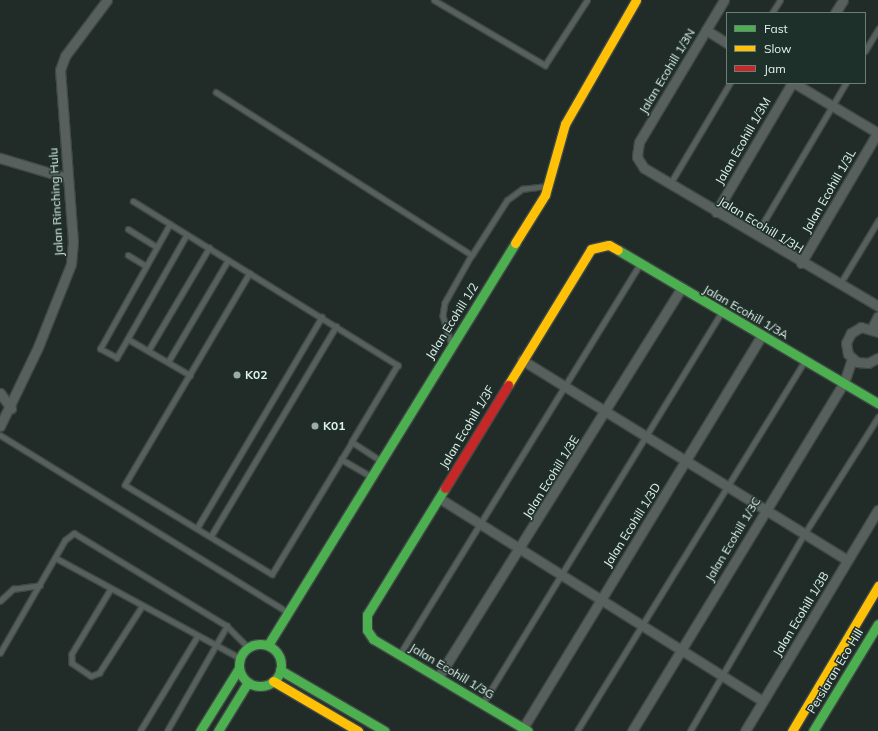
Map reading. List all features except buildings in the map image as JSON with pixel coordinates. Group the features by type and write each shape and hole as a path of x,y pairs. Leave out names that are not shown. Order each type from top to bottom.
{"street":[{"name":"Jalan Rinching Hulu","path":"0,426 11,408 71,264 73,242 60,70 65,56 107,0"},
{"name":"Jalan Ecohill 1/2","path":"268,645 547,186 565,124 636,0"},
{"name":"Jalan Ecohill 1/3N","path":"637,157 639,142 724,0"},
{"path":"836,12 843,0"},
{"path":"706,30 726,41"},
{"name":"Jalan Ecohill 1/3M","path":"716,212 792,84"},
{"path":"795,84 878,133"},
{"name":"Jalan Ecohill 1/3L","path":"801,263 878,133"},
{"name":"Jalan Ecohill 1/3H","path":"637,157 644,168 801,263 878,306"},
{"path":"0,158 67,178"},
{"name":"Jalan Ecohill 1/3A","path":"601,244 609,245 878,403"},
{"name":"Jalan Ecohill 1/3F","path":"367,630 367,616 438,498 591,249 601,244"},
{"name":"Jalan Ecohill 1/3E","path":"439,676 522,548 681,288"},
{"path":"877,361 862,363 852,358 846,348 848,337 860,327 875,330 878,316"},
{"name":"Jalan Ecohill 1/3D","path":"525,729 602,597 687,461 762,336"},
{"name":"Jalan Ecohill 1/3C","path":"632,731 765,507 844,383 852,358"},
{"path":"522,360 605,414 765,507 847,560"},
{"path":"0,393 11,408"},
{"path":"438,498 602,597 763,701"},
{"name":"Jalan Ecohill 1/3B","path":"744,731 878,510"},
{"path":"792,731 878,586"},
{"name":"Persiaran Eco Hill","path":"813,731 878,624"},
{"name":"Jalan Ecohill 1/3G","path":"367,630 373,639 439,676 525,729"},
{"path":"200,731 248,648 268,645 277,653 280,670 273,681 261,686 248,682"},
{"path":"240,663 248,682"},
{"path":"280,670 385,731"},
{"path":"273,681 358,731"},
{"path":"218,731 248,682"}],"lane":[{"path":"434,0 545,65 587,0"},
{"path":"773,12 780,0"},
{"path":"866,49 878,29"},
{"path":"670,184 729,84"},
{"path":"755,235 845,84"},
{"path":"216,92 472,255"},
{"path":"451,344 443,316 445,303 472,255 507,200 522,189 547,186"},
{"path":"133,201 398,364 272,574 125,485 250,273"},
{"path":"839,285 878,220"},
{"path":"170,224 100,348 116,358 187,235"},
{"path":"128,229 157,247"},
{"path":"148,351 209,248"},
{"path":"128,255 146,266"},
{"path":"168,362 228,260"},
{"path":"400,654 640,264"},
{"path":"483,703 561,572 722,312"},
{"path":"197,528 322,317"},
{"path":"211,536 336,326"},
{"path":"128,339 190,375"},
{"path":"577,731 726,484 805,360"},
{"path":"690,731 805,533 878,417"},
{"path":"0,435 288,612"},
{"path":"352,442 380,460"},
{"path":"341,459 370,476"},
{"path":"0,653 68,536 82,535 226,626 248,648"},
{"path":"56,558 215,646 240,663"},
{"path":"0,601 13,589 40,586"},
{"path":"110,588 72,654 72,663 91,676 99,673 142,606"},
{"path":"168,731 226,626"},
{"path":"140,731 197,637"}],"traffic: fast":[{"path":"268,645 515,243"},
{"path":"618,250 878,403"},
{"path":"445,488 367,615 367,630 373,639 528,731"},
{"path":"813,731 878,624"},
{"path":"260,644 275,650 281,665 275,680 260,686 245,680 239,665 245,650 260,644"},
{"path":"200,731 239,668"},
{"path":"280,670 385,731"},
{"path":"218,731 248,682"}],"traffic: slow":[{"path":"515,243 545,195 565,124 636,0"},
{"path":"508,385 591,249 609,245 618,250"},
{"path":"792,731 878,586"},
{"path":"273,681 358,731"}],"traffic: jam":[{"path":"445,488 508,385"}],"place":[{"name":"K02","path":"237,375"},
{"name":"K01","path":"315,426"}]}
